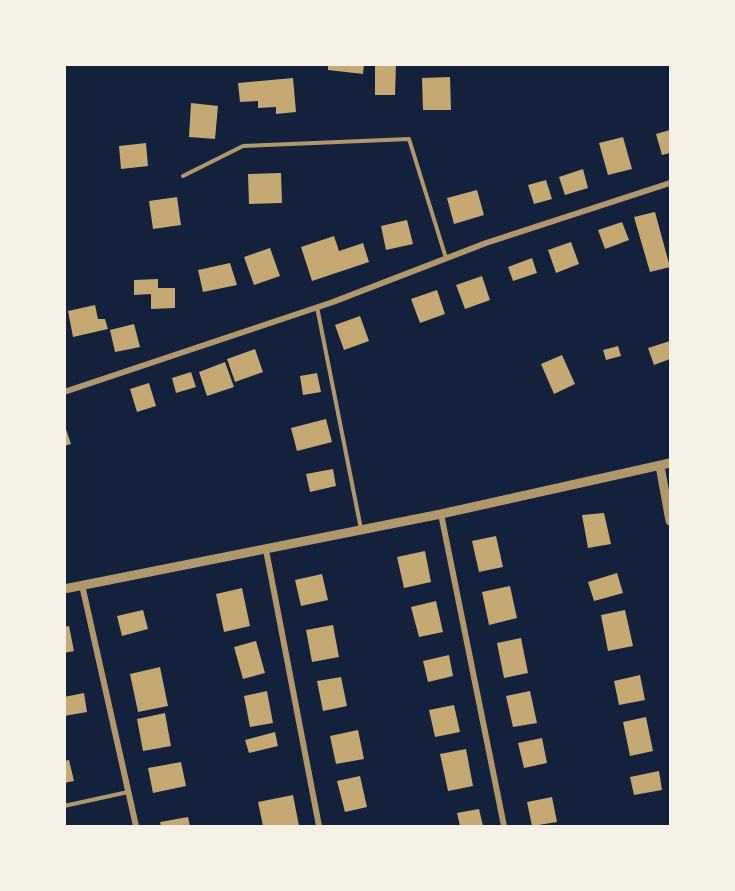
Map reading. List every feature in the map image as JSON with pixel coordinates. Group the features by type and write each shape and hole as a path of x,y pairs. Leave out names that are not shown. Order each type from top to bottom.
{"street":[{"path":"64,392 317,307 486,243 670,183"},
{"path":"64,589 441,514 670,464"},
{"path":"660,466 670,520"},
{"path":"441,514 504,826"},
{"path":"266,550 319,826"},
{"path":"82,585 136,826"}],"lane":[{"path":"183,176 243,146 409,139 446,258"},
{"path":"317,307 361,530"},
{"path":"64,806 128,792"}],"building":[{"path":"328,64 364,64 363,74 328,70"},
{"path":"375,64 396,64 395,95 375,95"},
{"path":"450,77 451,110 423,110 422,78"},
{"path":"293,78 296,112 276,114 276,107 258,108 258,101 240,102 238,83"},
{"path":"191,103 218,106 215,139 189,137"},
{"path":"670,130 670,153 662,155 656,134"},
{"path":"623,137 632,169 608,175 599,143"},
{"path":"146,143 148,166 121,169 119,146"},
{"path":"583,169 588,188 565,195 559,177"},
{"path":"281,173 282,203 249,204 248,174"},
{"path":"546,180 552,199 534,204 528,185"},
{"path":"477,190 484,215 454,224 447,198"},
{"path":"177,197 181,225 153,229 149,201"},
{"path":"655,212 670,267 650,272 634,217"},
{"path":"407,220 413,244 386,250 381,226"},
{"path":"622,222 629,240 605,249 598,230"},
{"path":"334,236 339,251 363,243 369,262 312,281 301,247"},
{"path":"571,242 579,264 556,273 548,250"},
{"path":"270,248 280,276 254,285 244,257"},
{"path":"532,258 537,273 513,281 508,267"},
{"path":"230,263 237,285 203,292 198,270"},
{"path":"482,276 490,300 465,309 456,285"},
{"path":"158,279 158,288 175,288 175,308 151,309 151,294 134,295 134,280"},
{"path":"437,290 445,314 420,323 411,299"},
{"path":"95,305 98,319 105,319 108,329 73,337 68,311"},
{"path":"360,316 369,341 344,350 335,325"},
{"path":"134,324 140,347 115,352 110,330"},
{"path":"670,341 670,359 654,365 648,348"},
{"path":"618,346 621,356 606,360 603,350"},
{"path":"255,349 263,372 235,382 227,359"},
{"path":"562,355 575,384 554,394 541,364"},
{"path":"225,362 234,387 207,396 199,372"},
{"path":"191,372 196,387 176,393 172,378"},
{"path":"317,373 321,392 303,395 300,376"},
{"path":"149,383 156,406 137,412 130,389"},
{"path":"326,419 332,442 297,451 291,428"},
{"path":"64,423 71,444 64,446"},
{"path":"333,469 336,486 310,492 306,474"},
{"path":"604,513 611,544 588,548 582,515"},
{"path":"496,536 503,567 479,572 472,541"},
{"path":"425,551 431,582 404,588 397,557"},
{"path":"617,573 623,593 594,601 588,582"},
{"path":"322,574 328,600 301,606 295,580"},
{"path":"510,586 517,618 489,625 482,592"},
{"path":"242,588 250,626 224,632 216,594"},
{"path":"436,601 443,632 419,637 411,607"},
{"path":"143,610 148,629 122,636 117,616"},
{"path":"625,610 633,646 608,651 601,615"},
{"path":"333,625 339,657 312,662 306,630"},
{"path":"69,626 74,651 64,653 64,627"},
{"path":"521,638 528,673 504,678 497,643"},
{"path":"256,641 265,673 243,679 234,647"},
{"path":"449,655 453,676 428,682 423,661"},
{"path":"160,667 168,706 138,712 130,674"},
{"path":"640,675 645,700 619,705 614,681"},
{"path":"341,677 347,706 323,711 317,681"},
{"path":"267,691 273,723 250,727 244,696"},
{"path":"530,691 537,723 513,727 506,696"},
{"path":"84,693 87,712 64,716 64,697"},
{"path":"454,705 460,732 435,737 429,710"},
{"path":"165,713 171,746 143,751 137,719"},
{"path":"646,717 653,751 630,756 623,722"},
{"path":"358,730 364,759 336,764 330,736"},
{"path":"275,732 278,746 249,753 245,740"},
{"path":"542,738 547,763 524,768 518,743"},
{"path":"466,749 473,786 448,791 440,754"},
{"path":"69,760 74,781 64,783 64,761"},
{"path":"181,762 186,786 153,793 148,768"},
{"path":"659,771 662,790 634,795 630,777"},
{"path":"360,776 367,807 345,812 337,781"},
{"path":"293,795 299,826 263,826 258,802"},
{"path":"552,797 557,822 532,826 527,802"},
{"path":"479,809 483,826 460,826 457,813"},
{"path":"188,817 190,826 161,826 160,822"}]}
